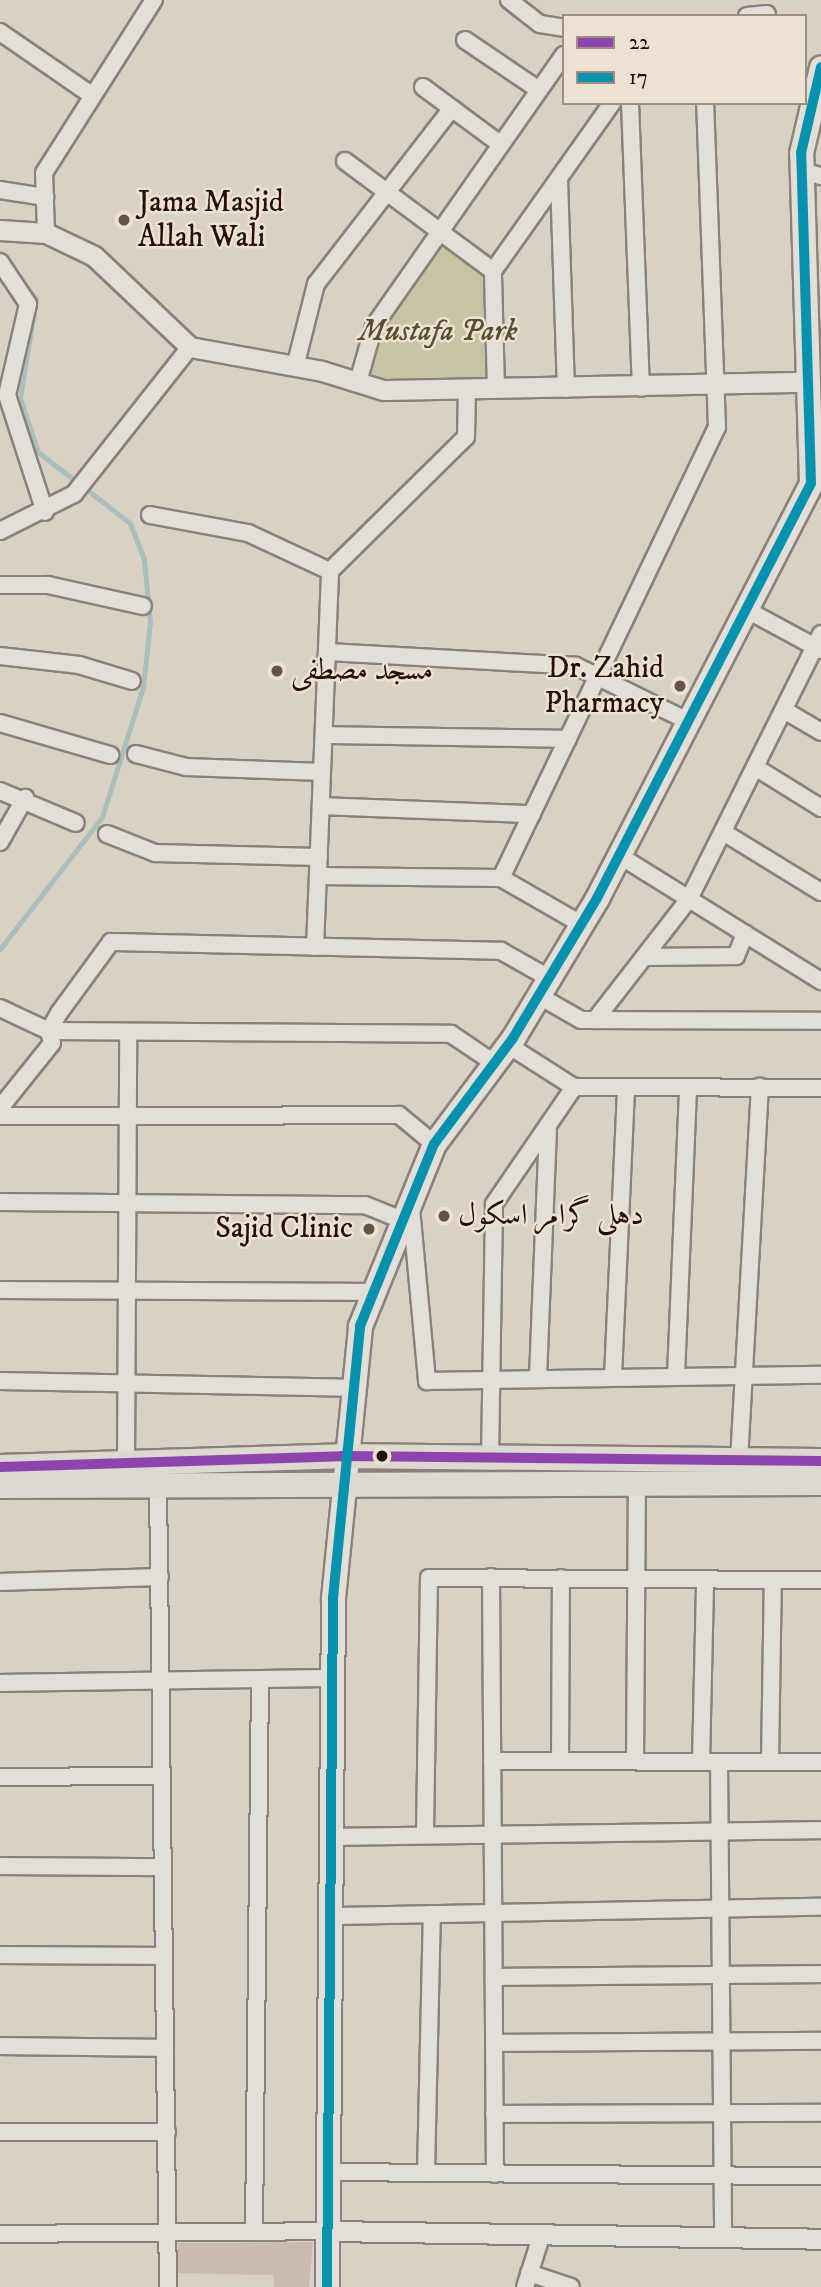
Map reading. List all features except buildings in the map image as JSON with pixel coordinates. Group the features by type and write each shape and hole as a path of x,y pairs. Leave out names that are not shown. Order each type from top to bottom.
{"main road":[{"path":"327,2287 331,2172 334,1678 340,1487 350,1388 360,1326 434,1144 501,1054 582,924 690,722 811,483 811,174 821,67"},
{"path":"0,1467 342,1456 490,1461 821,1461"},
{"path":"0,1486 158,1484 340,1487 821,1483"}],"street":[{"path":"46,233 44,173 90,94 154,0"},
{"path":"509,0 540,24 562,27"},
{"path":"0,33 90,94"},
{"path":"465,40 538,90"},
{"path":"358,382 374,326 562,58"},
{"path":"423,87 500,145"},
{"path":"496,389 493,271 611,105"},
{"path":"630,105 641,388"},
{"path":"501,878 718,427 705,105"},
{"path":"295,367 317,284 452,108"},
{"path":"345,162 493,271"},
{"path":"559,179 566,388"},
{"path":"0,190 45,197"},
{"path":"0,230 46,233 94,256 190,347 295,367 383,390 641,388 810,382"},
{"path":"0,262 28,304 8,395 45,512"},
{"path":"0,531 45,512 74,494 190,347"},
{"path":"315,947 330,571 466,437 467,389"},
{"path":"150,515 248,533 330,571"},
{"path":"0,585 48,585 143,606"},
{"path":"595,1020 690,899 819,644 747,610"},
{"path":"328,652 576,666 690,722"},
{"path":"0,656 79,665 132,681"},
{"path":"784,710 821,732"},
{"path":"0,723 110,755"},
{"path":"324,735 568,739"},
{"path":"136,754 186,767 323,772"},
{"path":"755,767 821,808"},
{"path":"0,791 25,798 76,823"},
{"path":"0,842 25,798"},
{"path":"321,806 531,814"},
{"path":"723,832 821,892"},
{"path":"107,834 155,853 319,857"},
{"path":"620,856 821,981"},
{"path":"318,876 501,878 582,924"},
{"path":"644,957 739,956 746,934"},
{"path":"0,1108 52,1044 50,1031 111,942 501,951 581,1020 821,1021"},
{"path":"0,1008 50,1031 451,1034 574,1087 821,1088"},
{"path":"125,1463 128,1384 128,1031"},
{"path":"490,1461 494,1204 548,1130 574,1087"},
{"path":"613,1376 626,1087"},
{"path":"676,1376 688,1087"},
{"path":"739,1461 760,1087"},
{"path":"0,1116 128,1112 399,1115 434,1144"},
{"path":"538,1377 548,1130"},
{"path":"0,1202 365,1205 406,1211 425,1379 821,1375"},
{"path":"0,1290 373,1292"},
{"path":"0,1381 350,1388"},
{"path":"635,1761 637,1483"},
{"path":"158,1484 169,2287"},
{"path":"0,1582 160,1577"},
{"path":"491,1577 495,2174"},
{"path":"425,1832 428,1582 491,1577 821,1580"},
{"path":"560,1761 561,1578"},
{"path":"701,1762 705,1579"},
{"path":"770,1762 772,1580"},
{"path":"0,1683 334,1678"},
{"path":"254,2232 260,1680"},
{"path":"492,1761 821,1762"},
{"path":"719,1762 723,2238"},
{"path":"0,1777 161,1776"},
{"path":"334,1837 425,1832 821,1830"},
{"path":"0,1866 162,1867"},
{"path":"332,1916 821,1907"},
{"path":"426,2173 432,1914"},
{"path":"0,1955 164,1956"},
{"path":"494,1977 821,1975"},
{"path":"494,2043 821,2041"},
{"path":"0,2046 165,2048"},
{"path":"494,2114 821,2113"},
{"path":"0,2132 166,2132"},
{"path":"331,2172 821,2176"},
{"path":"0,2234 330,2231 541,2237 821,2239"},
{"path":"541,2237 527,2280 571,2287"}],"green space":[{"name":"Mustafa Park","path":"439,231 493,271 496,389 358,382 374,326"}],"waterway":[{"path":"0,253 36,299 20,398 38,452 130,523 144,559 150,622 143,687 102,817 0,949"}],"transit line":[{"name":"17","path":"327,2287 333,1598 360,1326 434,1144 513,1038 597,898 811,483 801,153 821,67"},
{"name":"22","path":"0,1467 342,1456 821,1461"}],"place":[{"name":"Jama Masjid Allah Wali","path":"124,220"},
{"name":"مسجد مصطفی","path":"277,671"},
{"name":"Dr. Zahid Pharmacy","path":"680,686"},
{"name":"دہلی گرامر اسکول","path":"444,1216"},
{"name":"Sajid Clinic","path":"369,1229"}]}
